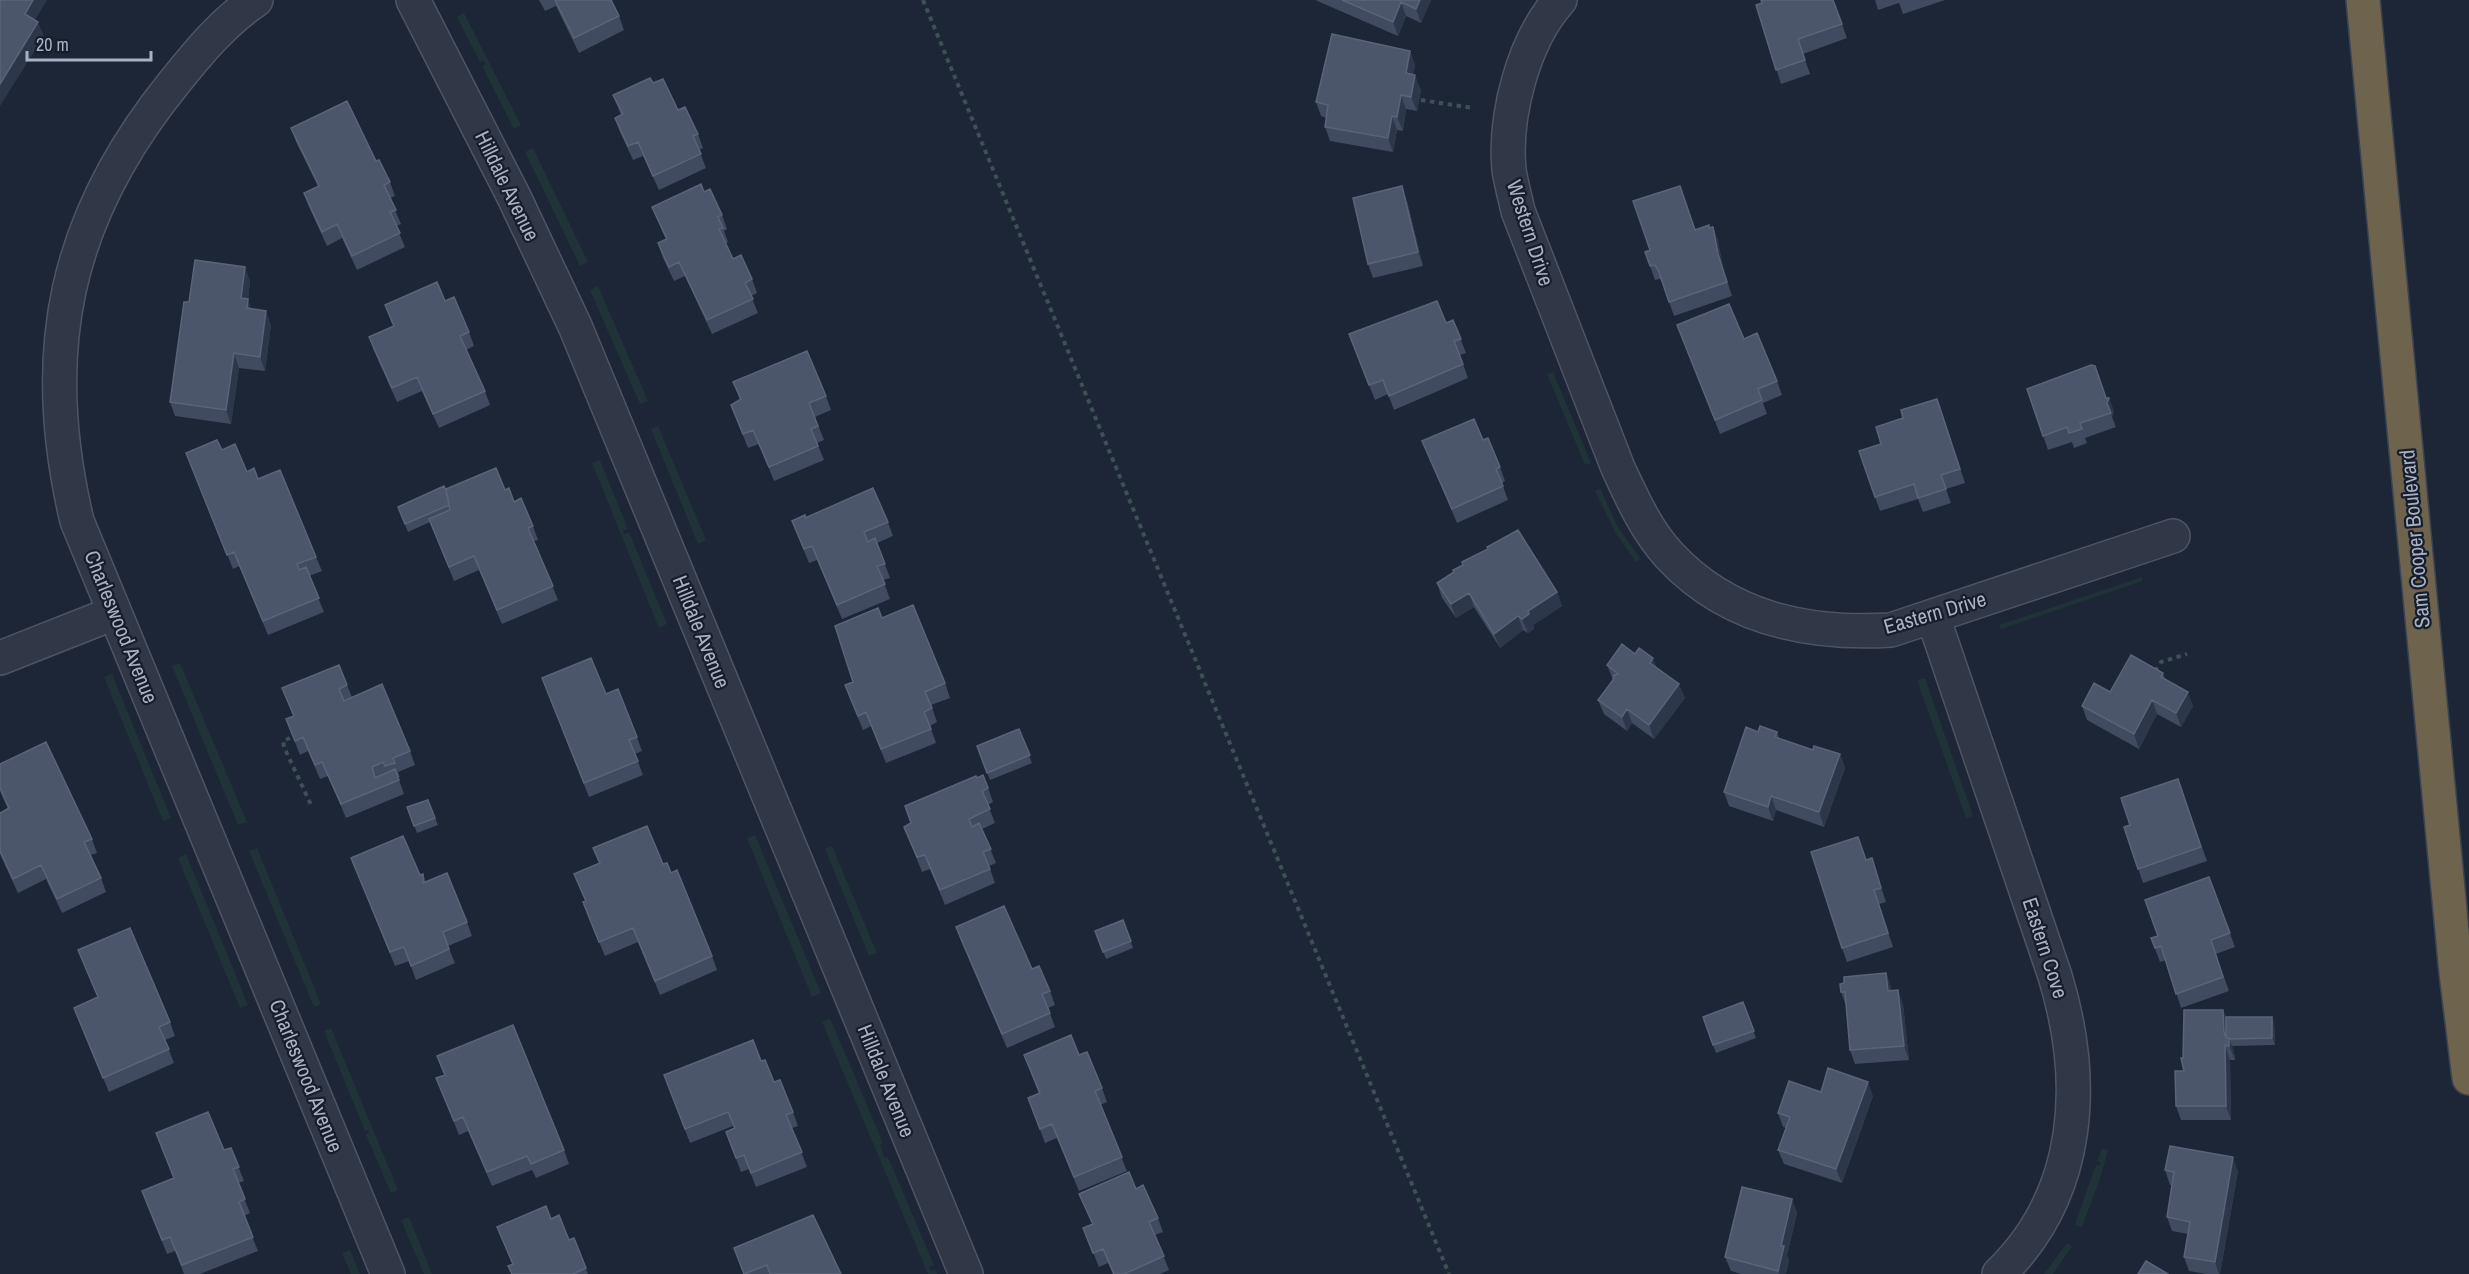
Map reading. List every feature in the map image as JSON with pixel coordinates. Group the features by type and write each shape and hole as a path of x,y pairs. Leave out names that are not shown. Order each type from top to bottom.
{"highway":[{"name":"Sam Cooper Boulevard","path":"2363,0 2454,949 2469,1078"}],"street":[{"name":"Charleswood Avenue","path":"256,0 241,10 201,49 147,116 119,162 81,243 64,312 58,361 60,426 65,469 77,520 388,1274"},
{"name":"Hilldale Avenue","path":"413,0 514,197 575,326 966,1274"},
{"name":"Western Drive","path":"1560,0 1540,30 1521,73 1512,112 1509,170 1518,211 1577,363"},
{"name":"Eastern Drive","path":"1577,363 1618,468 1637,509 1668,554 1708,588 1778,622 1820,631 1891,630 2173,536"},
{"path":"0,658 114,613"},
{"name":"Eastern Cove","path":"1933,616 2055,976 2066,1013 2074,1060 2074,1106 2069,1141 2055,1195 2018,1256 1999,1274"}],"path":[{"path":"923,0 1449,1274"},
{"path":"1421,100 1474,108"},
{"path":"2153,674 2161,662 2187,654"},
{"path":"290,738 283,741 284,747 312,807"}],"green space":[{"path":"464,13 521,125 514,129 482,66 486,64 483,60 480,62 457,17"},
{"path":"533,148 588,262 580,266 525,152"},
{"path":"598,286 648,401 640,404 590,290"},
{"path":"1553,372 1591,463 1585,465 1547,374"},
{"path":"658,426 706,540 698,544 651,429"},
{"path":"600,460 628,529 623,530 624,534 629,532 667,624 659,628 592,463"},
{"path":"1600,488 1618,527 1640,558 1636,562 1615,532 1595,491"},
{"path":"2142,577 2143,581 2001,629 1999,625"},
{"path":"180,663 247,822 238,825 172,666"},
{"path":"112,674 171,818 163,821 104,677"},
{"path":"1925,678 1973,816 1966,818 1917,680"},
{"path":"755,835 821,993 812,997 747,838"},
{"path":"832,846 877,953 869,956 825,849"},
{"path":"257,848 321,1004 314,1007 249,851"},
{"path":"186,854 248,1005 240,1008 178,858"},
{"path":"830,1018 883,1143 880,1145 885,1158 888,1157 934,1265 929,1267 931,1271 935,1269 937,1274 928,1274 822,1022"},
{"path":"331,1028 398,1190 391,1193 366,1135 369,1133 368,1130 365,1131 324,1031"},
{"path":"2102,1149 2108,1150 2082,1227 2076,1225 2076,1221 2096,1165 2100,1165 2097,1161"},
{"path":"409,1217 432,1274 424,1274 401,1220"},
{"path":"2067,1243 2072,1246 2053,1274 2044,1274"},
{"path":"350,1250 360,1274 351,1274 342,1253"}],"building":[{"path":"0,0 33,0 25,14 38,22 0,84"},
{"path":"555,0 611,0 619,16 574,38"},
{"path":"1342,0 1420,0 1416,9 1401,2 1393,22"},
{"path":"1761,0 1833,0 1842,24 1798,39 1805,60 1776,70 1756,5 1762,3"},
{"path":"1332,34 1410,51 1406,73 1415,75 1411,97 1401,95 1397,117 1392,116 1388,138 1325,127 1328,105 1316,102"},
{"path":"650,78 653,83 663,79 678,110 685,107 698,134 693,136 701,154 653,176 638,142 628,146 615,118 623,114 613,95"},
{"path":"347,101 376,161 379,160 390,182 384,185 396,210 390,212 400,233 352,256 337,224 322,232 304,193 319,186 291,128"},
{"path":"701,184 704,192 710,189 722,215 718,217 723,228 719,229 733,259 741,255 752,279 745,283 753,299 707,320 679,262 669,267 658,243 667,239 652,207"},
{"path":"1402,186 1418,252 1368,264 1353,198"},
{"path":"1680,186 1695,230 1709,225 1709,228 1713,227 1718,254 1727,282 1669,302 1659,272 1655,265 1650,266 1645,252 1650,250 1633,201"},
{"path":"195,260 245,267 241,298 248,299 247,308 266,311 260,357 234,353 226,410 170,402 184,302 189,302"},
{"path":"437,282 445,301 454,297 469,332 460,336 485,391 433,414 417,377 392,388 369,337 394,326 385,305"},
{"path":"1437,301 1446,323 1453,320 1461,339 1454,341 1463,364 1389,396 1383,380 1369,385 1349,334"},
{"path":"1729,304 1744,339 1757,333 1777,381 1758,389 1762,400 1715,420 1677,325"},
{"path":"807,351 826,396 809,403 818,426 811,429 818,446 769,467 753,430 743,434 731,405 741,399 733,382"},
{"path":"2091,365 2095,366 2106,398 2109,398 2107,403 2111,413 2080,423 2082,429 2069,433 2067,427 2043,436 2027,389"},
{"path":"1937,399 1960,469 1941,475 1946,489 1918,498 1914,484 1875,497 1859,451 1881,444 1876,427 1903,418 1901,410"},
{"path":"1474,419 1483,440 1488,438 1500,467 1496,469 1503,486 1452,509 1422,441"},
{"path":"217,440 222,450 235,444 247,472 254,468 258,479 280,470 316,557 297,564 299,570 306,567 319,598 263,621 234,552 227,555 186,453"},
{"path":"496,468 505,490 509,488 514,502 521,498 533,526 528,528 553,586 497,610 474,556 449,567 429,519 450,510 446,489"},
{"path":"444,486 449,505 405,524 398,507"},
{"path":"873,488 888,522 864,532 868,542 875,538 885,564 877,566 885,584 837,605 812,546 804,549 792,521 805,515 805,518"},
{"path":"1518,530 1557,592 1528,611 1529,614 1522,619 1518,616 1494,634 1469,593 1451,604 1437,583 1463,565 1462,562"},
{"path":"913,605 945,683 925,692 932,708 924,712 931,729 881,749 866,712 858,716 845,685 853,682 835,626 878,608 882,618"},
{"path":"1622,644 1635,654 1639,648 1653,658 1650,663 1679,684 1649,725 1627,709 1622,717 1598,700 1613,680 1614,675 1618,674 1607,665"},
{"path":"2131,655 2163,673 2161,677 2188,692 2176,713 2152,700 2134,734 2082,706 2094,683 2110,692"},
{"path":"591,658 606,694 618,689 637,737 629,740 638,761 584,783 542,678"},
{"path":"339,665 347,685 339,689 344,701 382,684 410,751 393,758 395,763 385,766 383,762 372,767 375,778 395,769 399,780 341,804 322,762 315,765 303,737 295,741 286,719 294,716 282,688"},
{"path":"1760,726 1777,732 1775,737 1813,750 1814,746 1840,754 1819,812 1771,796 1768,807 1724,792 1746,727 1758,732"},
{"path":"1019,729 1030,755 987,773 977,746"},
{"path":"46,742 92,839 84,842 101,878 57,899 41,865 13,879 0,851 0,813 9,808 0,788 0,764"},
{"path":"983,775 988,788 982,791 990,809 969,819 972,827 979,823 991,849 983,852 990,869 940,890 925,855 917,857 904,827 911,823 905,806"},
{"path":"2178,779 2201,847 2138,869 2124,827 2130,825 2121,798"},
{"path":"428,800 435,818 414,826 407,807"},
{"path":"647,826 663,864 667,863 671,873 677,870 712,956 655,981 633,928 599,942 583,902 586,901 574,874 600,863 593,848"},
{"path":"403,836 420,875 423,874 423,883 447,873 467,922 443,932 449,949 411,966 404,947 390,952 351,858"},
{"path":"1858,837 1866,860 1872,858 1881,888 1874,890 1888,933 1842,948 1811,852"},
{"path":"2209,877 2230,933 2211,940 2223,977 2176,994 2161,946 2155,948 2151,938 2158,936 2145,900"},
{"path":"1004,906 1032,969 1039,966 1050,991 1042,994 1050,1013 1002,1034 956,927"},
{"path":"1123,920 1131,941 1103,952 1095,931"},
{"path":"130,928 170,1022 159,1027 169,1049 103,1078 74,1008 98,997 78,950"},
{"path":"1886,973 1888,991 1898,990 1904,1046 1850,1050 1845,992 1841,992 1840,984 1844,983 1844,977"},
{"path":"1743,1002 1754,1031 1713,1045 1703,1017"},
{"path":"2184,1010 2223,1010 2224,1032 2226,1038 2229,1038 2229,1046 2225,1045 2226,1106 2176,1106 2175,1071 2184,1071 2181,1058 2183,1058"},
{"path":"2226,1017 2272,1017 2272,1038 2226,1038"},
{"path":"513,1025 564,1150 531,1164 527,1156 487,1172 463,1117 454,1121 436,1078 445,1075 437,1056"},
{"path":"1071,1035 1079,1055 1087,1052 1102,1088 1095,1091 1122,1157 1074,1177 1052,1124 1040,1129 1028,1098 1040,1093 1024,1055"},
{"path":"753,1040 761,1061 765,1060 774,1082 780,1080 793,1112 786,1115 802,1152 751,1173 744,1155 736,1158 726,1132 735,1128 728,1112 685,1129 664,1075"},
{"path":"1828,1068 1868,1082 1836,1169 1778,1150 1790,1117 1778,1113 1789,1081 1821,1092"},
{"path":"208,1112 224,1150 231,1148 239,1167 233,1169 245,1199 239,1202 253,1237 182,1265 170,1237 162,1240 142,1191 174,1178 156,1133"},
{"path":"2170,1146 2233,1157 2215,1262 2184,1257 2190,1222 2167,1217 2174,1172 2165,1170"},
{"path":"1129,1172 1136,1189 1143,1185 1158,1218 1149,1222 1164,1256 1124,1274 1114,1274 1103,1249 1093,1253 1083,1228 1093,1224 1079,1194"},
{"path":"1742,1187 1792,1199 1781,1246 1784,1246 1778,1271 1725,1257"},
{"path":"546,1206 551,1219 559,1215 569,1240 574,1238 586,1268 573,1274 512,1274 508,1266 513,1264 497,1227"},
{"path":"813,1215 841,1274 770,1274 767,1265 744,1274 734,1248"},
{"path":"2146,1261 2168,1274 2138,1274"}]}
